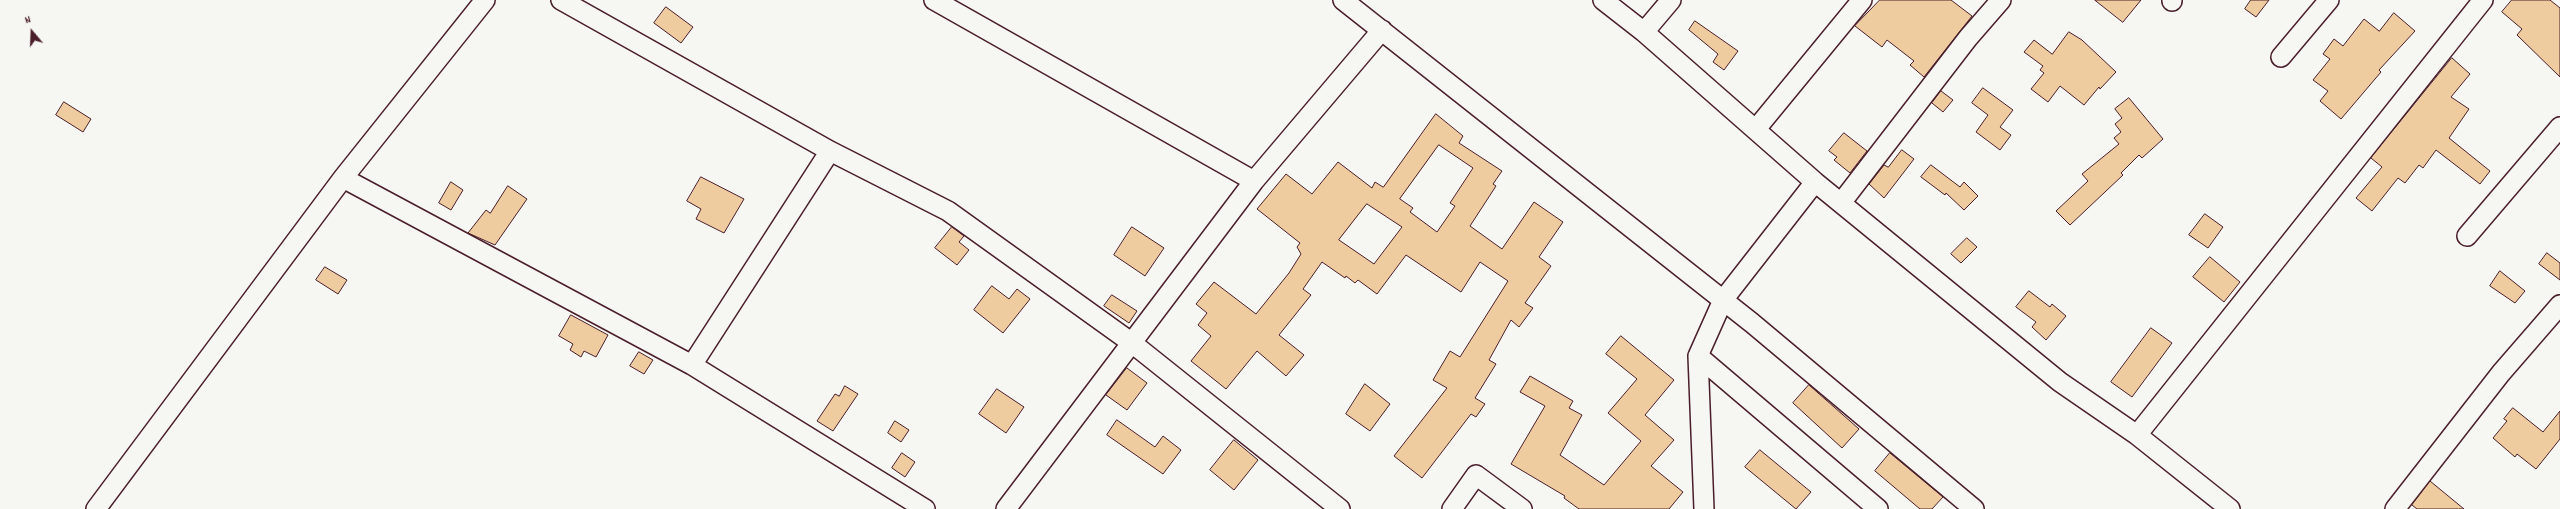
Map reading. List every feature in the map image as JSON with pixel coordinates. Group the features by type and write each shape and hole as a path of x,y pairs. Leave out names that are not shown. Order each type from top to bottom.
{"street":[{"path":"96,509 343,178 485,0"},
{"path":"561,0 830,151 948,211 1132,343 1340,509"},
{"path":"934,0 1254,181"},
{"path":"1342,0 1723,300 1974,509"},
{"path":"1603,0 1644,32 1841,203 2060,382 2137,435 2230,509"},
{"path":"1644,32 1671,0"},
{"path":"1756,129 1862,0"},
{"path":"1841,203 1968,38 2001,0"},
{"path":"2281,57 2329,0"},
{"path":"2137,435 2483,0"},
{"path":"1006,509 1254,181 1382,30"},
{"path":"2467,236 2560,127"},
{"path":"692,365 830,151"},
{"path":"343,178 692,365 924,509"},
{"path":"1704,509 1698,356 1723,300 1816,182"},
{"path":"2395,509 2501,373 2560,305"},
{"path":"1698,356 1878,509"},
{"path":"1452,509 1476,475 1522,509"}],"building":[{"path":"1880,0 1951,0 1972,16 1924,77 1910,65 1914,61 1887,40 1882,47 1855,26"},
{"path":"2095,0 2141,0 2123,22"},
{"path":"2251,0 2269,0 2256,17 2245,9"},
{"path":"2512,0 2550,0 2560,8 2560,77 2517,35 2522,29 2502,12"},
{"path":"666,7 693,27 681,43 654,23"},
{"path":"2394,13 2415,31 2379,70 2381,72 2341,119 2320,101 2328,91 2313,80 2330,59 2323,54 2334,39 2343,46 2364,19 2379,31"},
{"path":"1695,21 1738,51 1724,70 1713,62 1718,54 1689,30"},
{"path":"2069,32 2082,40 2116,72 2100,89 2099,87 2084,105 2060,86 2048,102 2031,89 2044,73 2040,70 2043,66 2024,52 2034,40 2052,54"},
{"path":"2452,58 2470,74 2451,97 2469,109 2449,138 2490,171 2480,184 2436,150 2423,168 2419,165 2405,183 2398,178 2372,211 2356,198 2382,167 2371,158"},
{"path":"1983,88 2013,110 2000,127 2011,135 2000,150 1976,132 1988,115 1972,103"},
{"path":"1941,91 1953,100 1943,112 1932,103"},
{"path":"2129,98 2163,139 2142,158 2139,155 2121,173 2123,175 2070,225 2056,211 2088,181 2082,174 2119,144 2114,138 2121,132 2115,124 2122,118 2115,109"},
{"path":"64,102 91,119 83,132 56,115"},
{"path":"1436,114 1463,136 1459,143 1502,171 1493,184 1496,186 1470,226 1502,249 1534,202 1563,222 1539,257 1551,266 1525,303 1533,308 1519,327 1511,320 1489,360 1496,364 1475,398 1485,404 1476,417 1471,414 1422,478 1394,456 1447,388 1433,380 1450,351 1460,357 1508,281 1480,262 1461,292 1406,255 1377,294 1358,280 1355,283 1346,276 1345,278 1322,262 1303,289 1311,295 1279,335 1304,355 1286,376 1257,351 1226,389 1191,361 1211,336 1198,325 1207,313 1196,304 1214,282 1256,314 1289,273 1301,254 1297,247 1300,243 1257,209 1286,174 1312,194 1338,162 1372,188 1375,182 1383,187","holes":["1439,145 1473,168 1450,203 1455,206 1437,232 1410,212 1413,208 1400,199","1367,204 1402,227 1374,264 1339,240"]},
{"path":"1844,133 1867,151 1850,173 1834,160 1837,157 1829,151"},
{"path":"1902,150 1914,159 1884,198 1869,184 1884,165 1888,167"},
{"path":"1931,165 1960,187 1964,182 1978,196 1964,210 1946,193 1945,195 1921,177"},
{"path":"701,177 744,199 724,233 696,219 701,209 687,201"},
{"path":"451,182 463,190 451,210 439,203"},
{"path":"508,186 527,199 495,245 468,233 486,210 490,213"},
{"path":"2205,214 2223,227 2208,248 2189,235"},
{"path":"952,227 964,236 959,242 969,250 957,265 935,248"},
{"path":"1132,227 1164,248 1145,276 1114,255"},
{"path":"1967,238 1977,247 1961,263 1951,254"},
{"path":"2547,253 2560,263 2560,280 2539,264"},
{"path":"2210,257 2240,282 2224,302 2193,277"},
{"path":"325,267 347,280 338,294 316,280"},
{"path":"2500,271 2525,291 2515,303 2490,286"},
{"path":"992,286 1009,299 1017,289 1030,299 1003,333 974,310"},
{"path":"2029,291 2050,307 2052,304 2066,316 2046,340 2032,327 2036,322 2016,307"},
{"path":"1112,295 1137,311 1129,323 1104,306"},
{"path":"571,315 608,335 596,357 584,351 581,357 570,350 573,344 559,336"},
{"path":"2151,328 2172,343 2132,397 2111,382"},
{"path":"1621,336 1674,380 1645,415 1674,440 1651,466 1683,492 1669,509 1579,509 1564,498 1565,496 1511,464 1545,406 1520,392 1530,376 1573,401 1569,408 1582,415 1560,455 1604,485 1641,441 1608,413 1637,379 1606,354"},
{"path":"639,352 653,360 644,374 630,366"},
{"path":"1127,368 1147,383 1127,410 1106,395"},
{"path":"1365,384 1390,404 1370,431 1346,414"},
{"path":"1809,385 1859,429 1842,448 1793,403"},
{"path":"845,386 858,394 833,431 817,421 835,394 839,396"},
{"path":"997,389 1024,407 1006,433 979,414"},
{"path":"2513,408 2543,432 2560,411 2560,439 2536,469 2517,454 2515,457 2493,438 2507,421 2504,419"},
{"path":"1117,420 1155,447 1163,436 1181,450 1163,474 1107,435"},
{"path":"895,421 909,430 901,442 888,433"},
{"path":"1234,440 1258,460 1234,490 1210,470"},
{"path":"1760,450 1811,492 1796,509 1745,467"},
{"path":"902,453 915,462 905,477 892,468"},
{"path":"1890,453 1943,497 1932,509 1920,509 1875,471"},
{"path":"2430,481 2464,509 2417,509 2412,505"}]}
